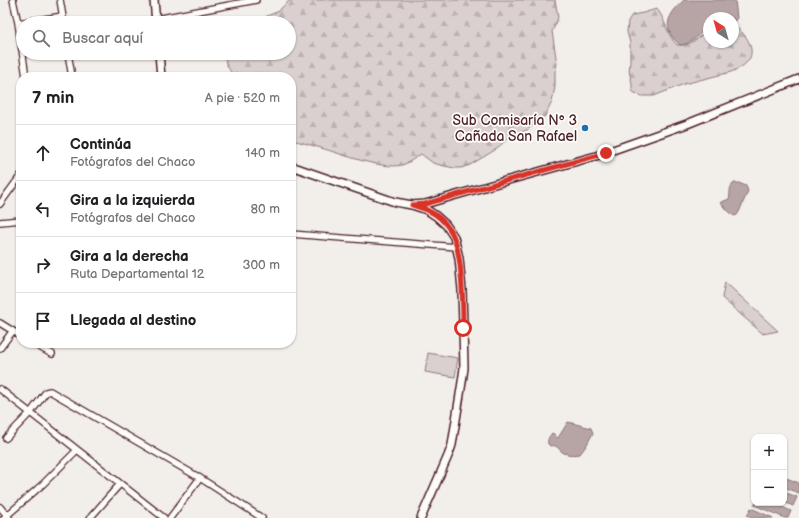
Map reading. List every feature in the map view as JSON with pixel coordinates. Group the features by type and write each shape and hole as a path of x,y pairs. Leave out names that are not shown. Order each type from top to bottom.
{"main road":[{"path":"154,0 156,16"},
{"path":"160,60 161,72"},
{"path":"412,205 425,204 596,156 687,124 799,79"},
{"path":"296,168 395,202 412,205 427,210 442,220 454,237 457,247 462,290 464,368 462,386 452,445 421,518"}],"street":[{"path":"13,0 16,16"},
{"path":"60,0 63,16"},
{"path":"180,16 256,0"},
{"path":"23,60 25,72"},
{"path":"69,60 71,72"},
{"path":"0,204 16,182"},
{"path":"0,222 16,220"},
{"path":"296,234 457,247"},
{"path":"0,323 16,334"},
{"path":"0,348 12,332"},
{"path":"41,348 52,354"},
{"path":"0,388 164,518"},
{"path":"6,438 31,412 46,392 50,391 200,478 262,518"},
{"path":"0,507 7,517 77,450"},
{"path":"170,518 200,478"},
{"path":"90,518 120,484"}],"green space":[{"path":"555,0 558,17 552,31 557,64 552,102 545,116 527,130 512,135 495,150 470,165 461,168 454,168 433,163 421,154 410,162 402,165 384,165 362,161 296,141 296,72 231,72 226,64 226,60 296,60 296,16 267,16 277,12 289,1"},
{"path":"657,9 663,18 671,37 677,45 691,43 703,34 703,48 739,48 739,30 745,35 750,44 750,58 740,68 731,72 684,84 654,96 642,96 632,91 629,71 630,43 627,32 628,21 632,15"},
{"path":"725,282 778,331 763,334 722,298"},
{"path":"428,353 458,358 455,377 425,372"}],"shaded area":[{"path":"684,0 735,0 736,12 703,12 703,31 688,43 680,45 674,39 668,28 670,17"},
{"path":"734,183 739,183 746,186 748,191 739,212 734,216 721,203 729,199 730,189"},
{"path":"568,422 591,428 593,433 580,454 566,454 556,447 548,444 548,439 552,433 558,438"},
{"path":"787,478 799,483 799,493 787,488"},
{"path":"787,493 797,497 793,506 787,503"},
{"path":"756,506 780,506 791,511 788,518"},
{"path":"751,508 773,518 754,518 747,515"}],"place":[{"name":"Sub Comisaría Nº 3 Cañada San Rafael","path":"585,128"}],"route":[{"path":"463,328 459,258 454,237 442,220 427,210 412,205 425,204 606,153"}]}
